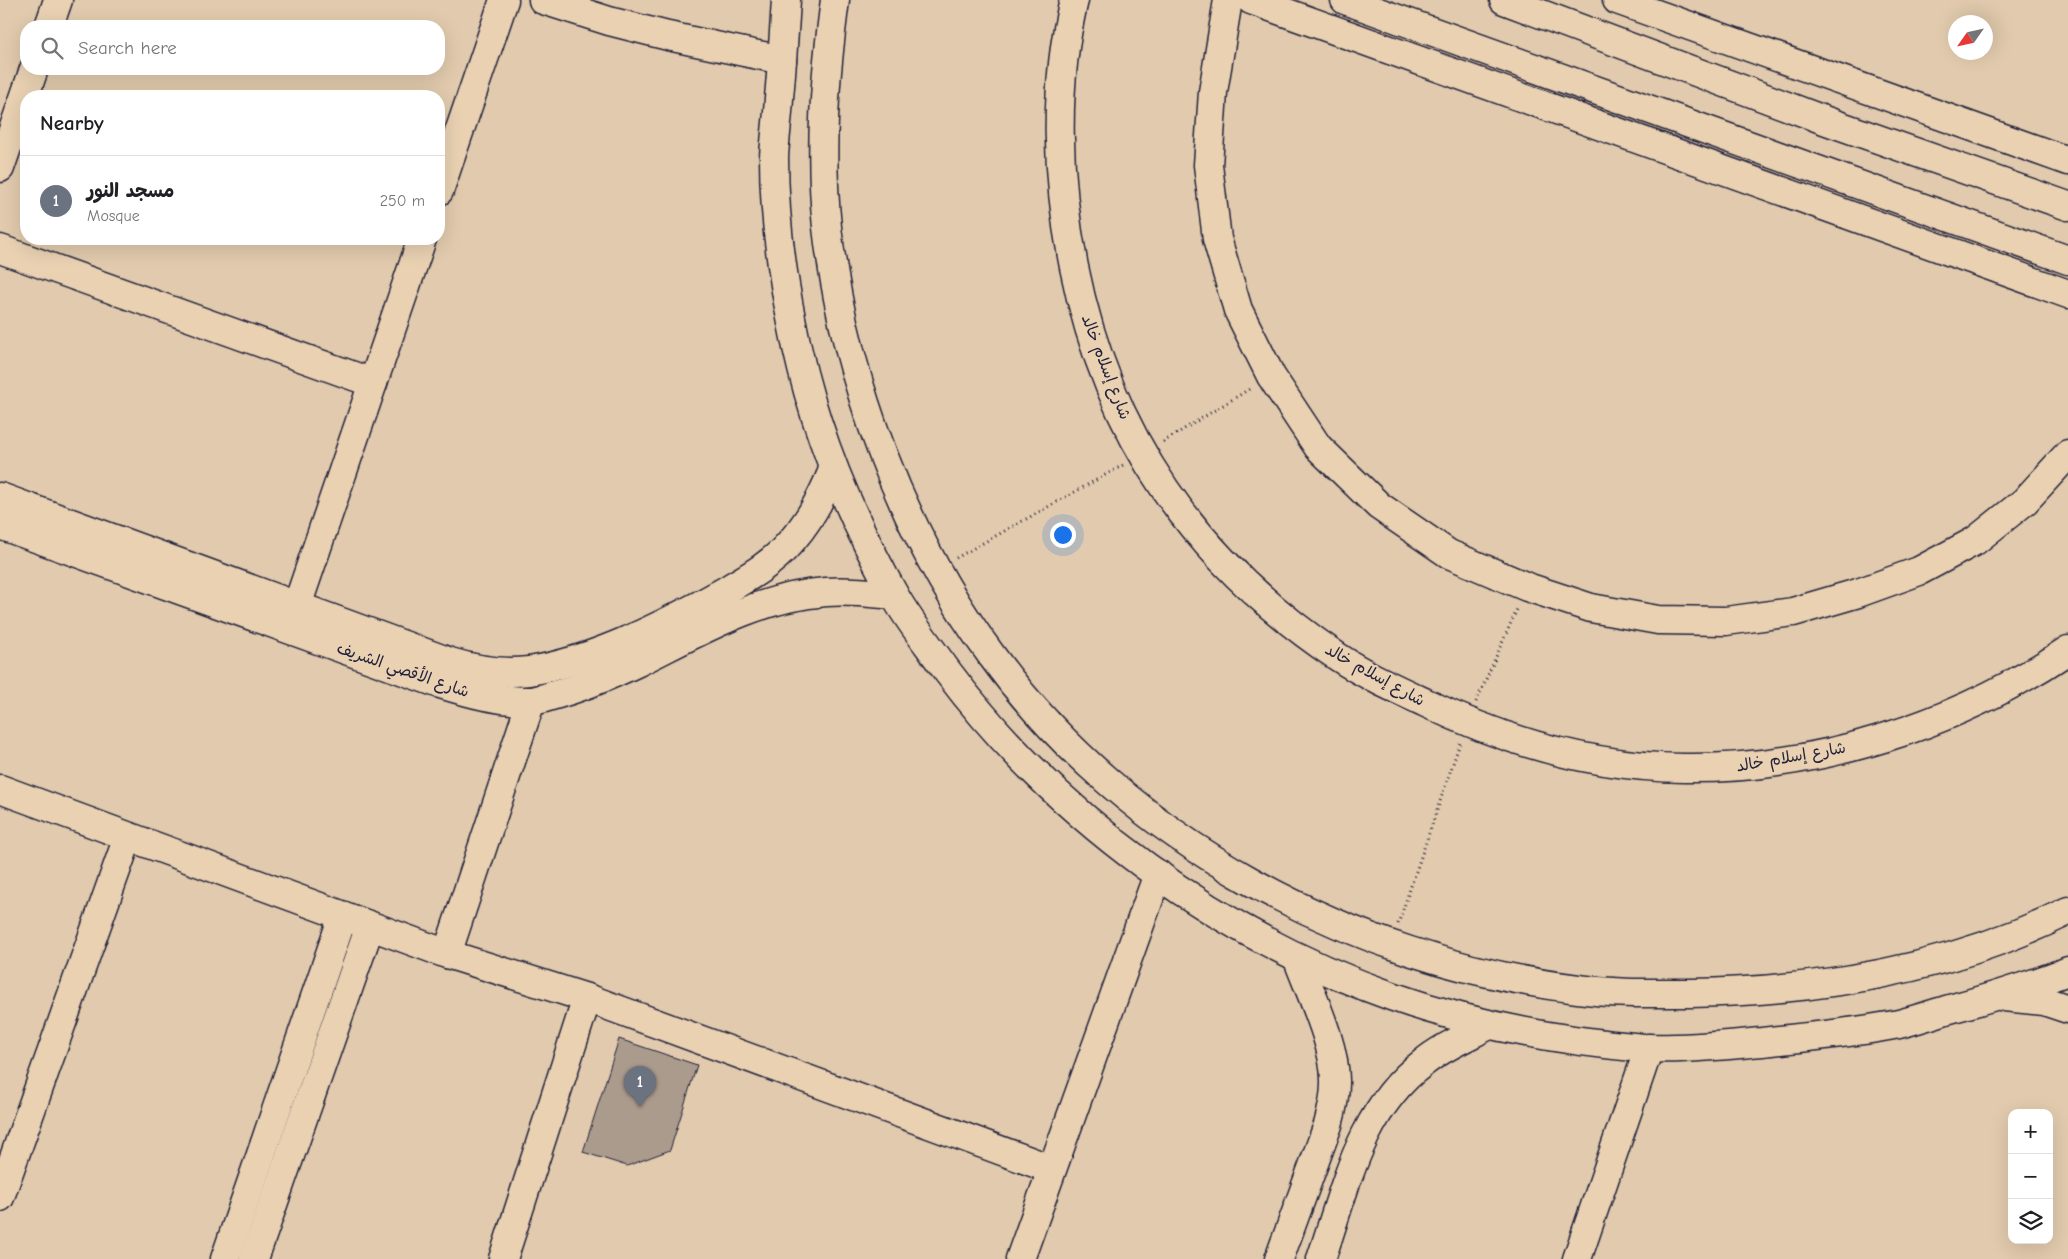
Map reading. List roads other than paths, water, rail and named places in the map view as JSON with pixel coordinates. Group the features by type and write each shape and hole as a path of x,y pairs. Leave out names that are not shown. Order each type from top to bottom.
{"street":[{"path":"51,20 58,0"},
{"path":"445,173 504,0"},
{"path":"543,0 609,21 668,36 782,60"},
{"path":"786,0 774,156 779,241 792,326 813,409 833,470 894,595 924,641 976,709 1034,773 1098,830 1158,874 1239,927 1316,966 1395,998 1489,1025 1562,1037 1649,1048 1733,1044 1818,1036 1899,1024 1995,996 2068,971"},
{"path":"835,0 826,70 823,147 827,224 838,301 856,376 881,450 935,569 991,656 1049,725 1110,783 1169,829 1231,871 1297,906 1390,946 1508,978 1582,990 1647,993 1766,990 1826,984 1886,973 1944,958 2002,939 2068,911"},
{"name":"شارع إسلام خالد","path":"1074,0 1064,63 1060,121 1061,179 1068,236 1079,293 1095,349 1116,403 1142,455 1182,515 1205,542 1229,569 1282,618 1341,659 1404,693 1467,723 1552,751 1621,764 1683,768 1728,768 1772,764 1816,756 1859,745 1949,714 1997,693 2042,668 2068,650"},
{"path":"1228,0 1213,92 1208,166 1217,239 1238,310 1271,376 1318,446 1379,506 1449,554 1527,587 1592,608 1658,620 1726,621 1793,612 1858,593 1919,572 1975,541 2025,501 2068,454"},
{"path":"1251,0 2068,294"},
{"path":"1345,0 2068,260"},
{"path":"1504,0 1834,123 2068,206"},
{"path":"1617,0 2068,160"},
{"path":"27,90 32,75"},
{"path":"0,168 20,110"},
{"path":"297,606 420,245"},
{"path":"0,249 373,383"},
{"name":"شارع الأقصي الشريف","path":"0,497 467,667 505,672 549,667 617,644 697,607 762,569 785,548 805,525 822,498 833,470"},
{"name":"شارع الأقصي الشريف","path":"0,525 440,684 474,695 531,701 564,693 606,677 728,617 760,605 826,592 894,595"},
{"path":"447,954 531,701"},
{"path":"0,789 447,954 587,998 1051,1169"},
{"path":"0,1197 8,1152 128,837"},
{"path":"1020,1259 1158,874"},
{"path":"225,1259 344,916"},
{"path":"254,1259 370,926"},
{"path":"1279,1259 1328,1125 1334,1103 1333,1059 1327,1037 1297,957"},
{"path":"1995,996 2044,1001 2068,1009"},
{"path":"503,1259 587,998"},
{"path":"1321,1259 1363,1139 1378,1110 1398,1084 1423,1062 1489,1025"},
{"path":"1577,1259 1649,1048"}],"place":[{"name":"مسجد النور","path":"640,1107"}]}
